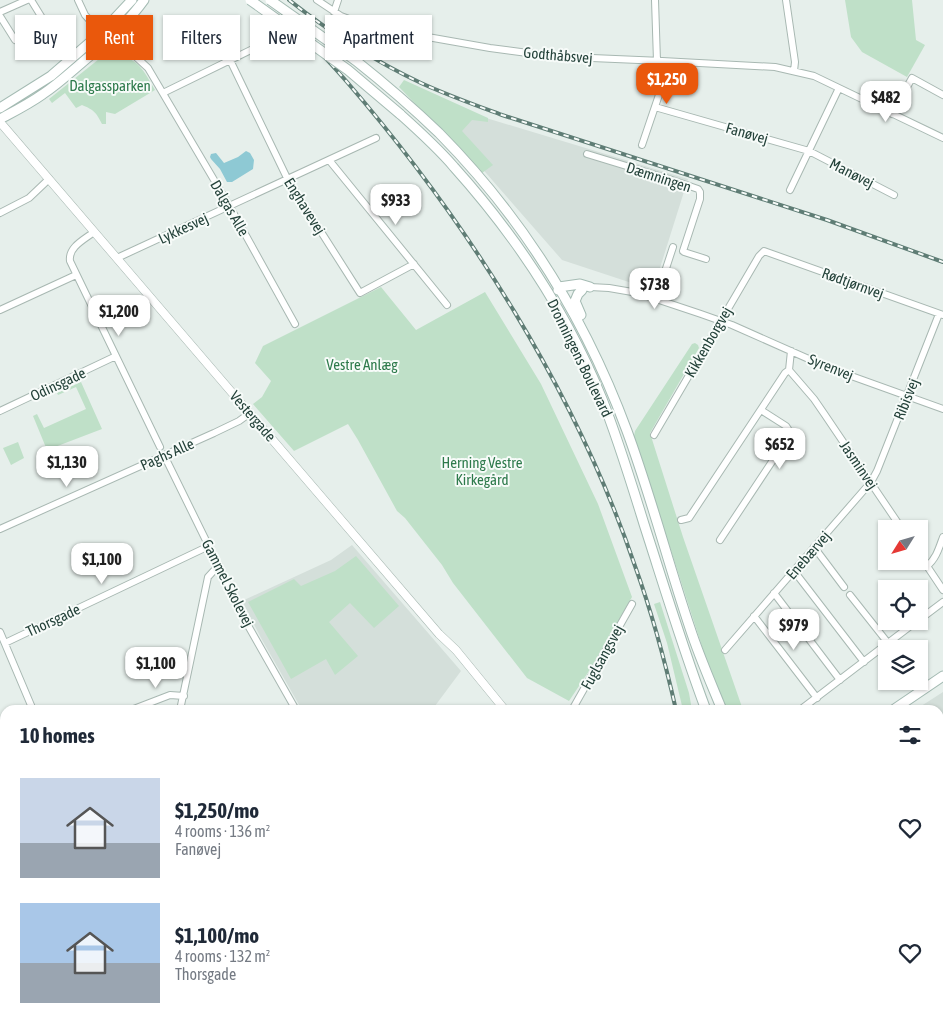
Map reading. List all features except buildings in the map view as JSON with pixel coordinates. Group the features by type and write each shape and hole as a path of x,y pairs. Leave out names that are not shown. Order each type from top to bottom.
{"main road":[{"path":"118,15 132,0"},
{"path":"132,15 144,0"},
{"name":"Dronningens Boulevard","path":"250,0 348,70 400,114 453,166 500,223 545,287 574,340 601,398 624,460 676,624 704,705"},
{"name":"Dronningens Boulevard","path":"270,0 355,60 409,105 484,182 530,242 586,336 627,430 649,492 690,629 720,705"},
{"path":"0,108 50,76 86,46"},
{"path":"0,120 46,93 86,59"},
{"path":"520,250 539,267 550,286 560,291 586,288"},
{"path":"586,288 578,294 576,301 586,326 586,336"},
{"path":"560,291 558,298 596,373 601,398"},
{"path":"900,705 943,676"}],"street":[{"path":"15,40 0,14 29,0 39,15"},
{"name":"Dalgas Alle","path":"78,0 86,16"},
{"name":"Godthåbsvej","path":"317,0 334,12 360,23 388,30 506,50 543,55 767,66 794,71 814,76 943,138"},
{"path":"334,12 338,0"},
{"path":"642,146 663,83 655,0"},
{"path":"786,0 795,62 794,71"},
{"name":"Dalgas Alle","path":"140,60 148,68 230,207 295,324"},
{"path":"163,93 230,60"},
{"name":"Enghavevej","path":"230,60 288,180 360,293 414,264"},
{"path":"892,114 912,78 943,95"},
{"path":"790,190 839,88"},
{"name":"Fanøvej","path":"655,107 809,151"},
{"name":"Vestergade","path":"0,120 433,627 456,650 501,705"},
{"name":"Lykkesvej","path":"118,258 376,138"},
{"name":"Manøvej","path":"809,151 894,195"},
{"name":"Dæmningen","path":"587,154 698,189 700,199 684,251 706,259"},
{"path":"329,160 447,305"},
{"path":"0,214 29,198 49,179"},
{"path":"94,232 75,247 69,255 70,261 160,447"},
{"path":"656,299 673,247"},
{"name":"Rødtjørnvej","path":"764,251 941,315"},
{"name":"Kikkenborgvej","path":"654,435 759,256 764,251"},
{"path":"0,310 76,274"},
{"path":"586,288 618,289 638,293 721,321"},
{"name":"Ribisvej","path":"871,482 941,315"},
{"name":"Syrenvej","path":"721,321 829,368 943,409"},
{"path":"681,520 689,518 785,373 789,370 791,351"},
{"name":"Odinsgade","path":"0,411 116,356"},
{"name":"Jasminvej","path":"789,370 814,399 896,520"},
{"path":"720,540 789,436 786,426 761,410"},
{"name":"Paghs Alle","path":"0,529 214,433 239,421 250,413"},
{"name":"Gammel Skolevej","path":"164,454 246,622 293,705"},
{"name":"Enebærvej","path":"725,650 871,482"},
{"path":"928,565 935,557 943,537"},
{"name":"Thorsgade","path":"5,643 209,546"},
{"path":"814,547 844,587"},
{"path":"181,705 208,577 219,566"},
{"path":"928,568 943,590"},
{"path":"794,571 864,662"},
{"path":"774,594 840,680"},
{"path":"850,595 886,640"},
{"path":"928,613 943,602"},
{"name":"Fuglsangsvej","path":"575,705 632,604"},
{"path":"754,616 816,698"},
{"path":"892,640 906,630"},
{"path":"0,632 31,705"},
{"path":"807,705 878,651"},
{"path":"144,705 174,694 184,696"}],"shaded area":[{"path":"473,114 688,179 653,290 562,260 452,134"},
{"path":"352,545 461,671 436,705 299,705 242,601 331,560"},
{"path":"943,692 943,705 923,705"}],"green space":[{"path":"845,0 912,0 916,40 925,45 907,77 862,52 851,37"},
{"name":"Dalgassparken","path":"98,60 132,60 141,68 155,90 115,114 106,112 106,124 102,124 96,114 89,108 82,105 76,108 65,93 52,103 49,99"},
{"path":"404,80 488,118 488,122 472,120 462,131 493,165 482,173 399,87"},
{"name":"Herning Vestre Kirkegård","path":"381,287 416,330 485,292 541,384 598,504 632,597 593,665 569,701 527,678 453,583 442,565 405,518 397,511 348,424 294,451 253,404 262,397 271,381 255,363 263,346"},
{"path":"695,343 699,348 650,433 683,537 741,705 725,705 706,659 634,436 635,431 692,344"},
{"path":"81,382 102,429 47,450 33,416 37,414 44,428 86,409 76,387 58,395 57,393"},
{"path":"18,442 24,458 11,465 3,448"},
{"path":"356,556 399,606 374,628 350,603 329,622 358,656 335,675 326,659 291,679 248,602 294,579 301,586 335,571"},
{"path":"660,602 691,705 682,705 667,643 654,604"}],"water":[{"path":"246,151 250,153 254,160 253,169 232,182 227,182 220,169 210,157 211,154 216,153 224,163"}],"railway":[{"path":"270,0 347,82 434,192 475,250 514,311 550,373 611,501 647,601 663,655 675,705"},
{"path":"289,0 320,24 369,55 403,74 451,96 502,115 827,220 943,262"}],"park label":[{"name":"Vestre Anlæg","path":"362,364"}]}
